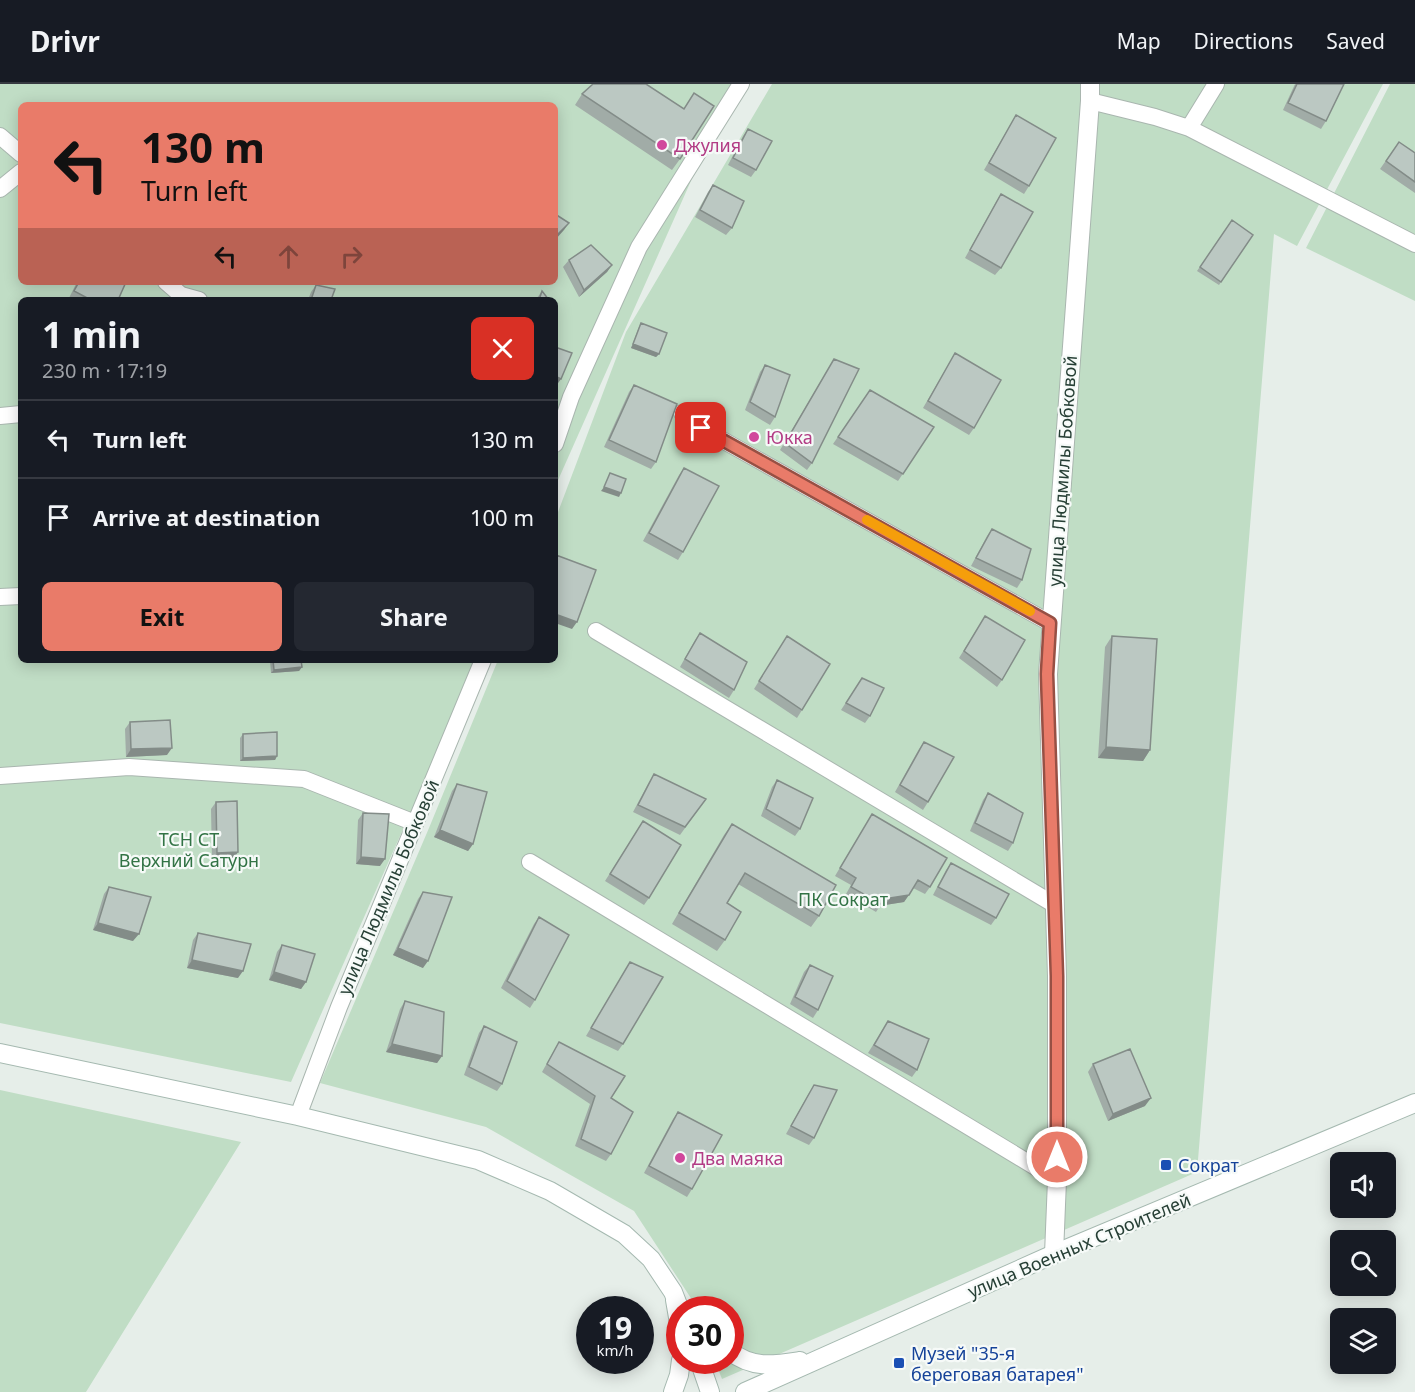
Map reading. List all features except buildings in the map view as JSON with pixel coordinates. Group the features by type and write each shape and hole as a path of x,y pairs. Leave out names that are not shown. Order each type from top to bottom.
{"main road":[{"name":"улица Людмилы Бобковой","path":"1054,1254 1057,1180 1057,976 1047,674 1090,93"},
{"path":"0,1053 298,1116 478,1160 550,1191 624,1234 651,1259 674,1296"},
{"name":"улица Военных Строителей","path":"745,1392 1054,1254 1415,1103"},
{"path":"744,1360 748,1363 769,1365 820,1359"},
{"path":"673,1392 679,1374"},
{"path":"704,1374 710,1392"}],"lane":[{"path":"558,426 563,395 639,247 741,84"},
{"path":"1189,128 1216,84"},
{"path":"1090,93 1189,128 1415,244"},
{"path":"0,136 18,151"},
{"path":"0,189 18,174"},
{"path":"168,285 178,297"},
{"path":"682,413 701,428 1050,623"},
{"path":"0,416 18,414"},
{"path":"0,597 18,596"},
{"path":"596,631 1055,905"},
{"name":"улица Людмилы Бобковой","path":"298,1116 339,1007 482,663"},
{"path":"0,776 129,767 304,779 415,823"},
{"path":"530,862 1057,1180"}],"green space":[{"name":"ТСН СТ Верхний Сатурн","path":"0,84 734,84 558,480 558,297 18,297 18,663 477,663 291,1082 0,1023"},
{"name":"ПК Сократ","path":"772,84 1383,84 1297,246 1274,234 1197,1172 744,1369 744,1296 690,1296 634,1211 486,1127 320,1083 497,663 558,663 558,512 626,332"},
{"path":"1390,84 1415,84 1415,301 1306,248"},
{"path":"0,1090 241,1142 86,1392 0,1392"},
{"name":"ПК Сократ","path":"720,1374 733,1374 722,1379"}],"slow traffic":[{"path":"867,520 1030,611"}],"place":[{"name":"Джулия","path":"662,145"},
{"name":"Юкка","path":"754,437"},
{"name":"Два маяка","path":"680,1158"},
{"name":"Сократ","path":"1166,1165"},
{"name":"Музей \"35-я береговая батарея\"","path":"899,1363"}],"route":[{"path":"701,428 1050,623 1047,674 1057,976 1057,1157"}]}
